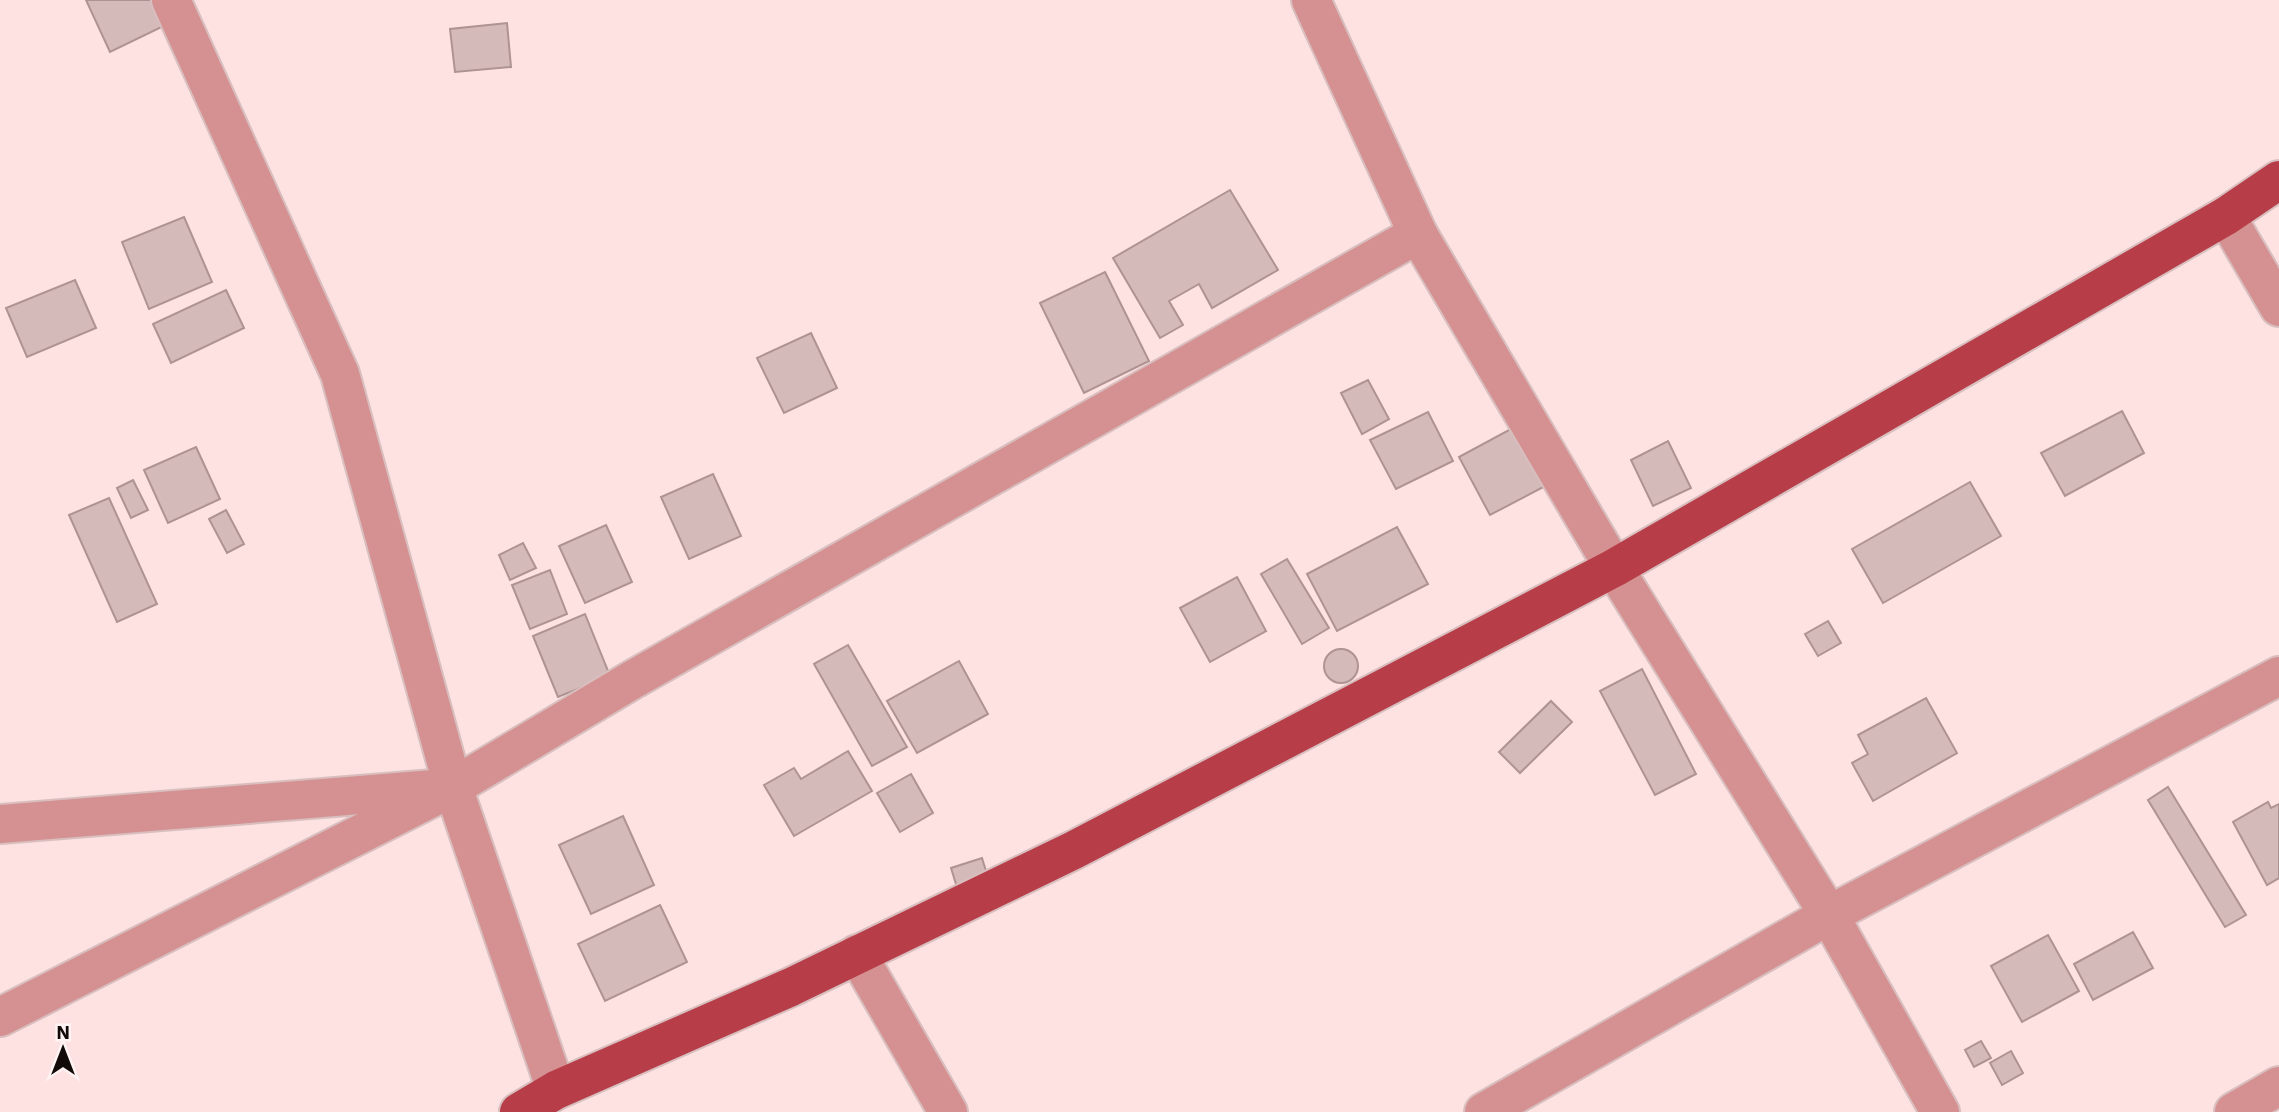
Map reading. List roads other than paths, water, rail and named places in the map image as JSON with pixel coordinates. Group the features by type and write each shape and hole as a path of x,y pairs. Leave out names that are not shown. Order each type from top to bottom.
{"main road":[{"path":"519,1112 556,1090 857,954 1074,850 1614,568 2226,216 2279,180"}],"street":[{"path":"171,0 340,374 453,787 556,1090"},
{"path":"1311,0 1418,234 1614,568 1829,915 1940,1112"},
{"path":"2226,216 2279,307"},
{"path":"0,1017 453,787 632,680 1418,234"},
{"path":"1484,1112 1829,915 2279,676"},
{"path":"0,824 453,787"},
{"path":"857,954 948,1112"},
{"path":"2234,1112 2279,1086"}]}
